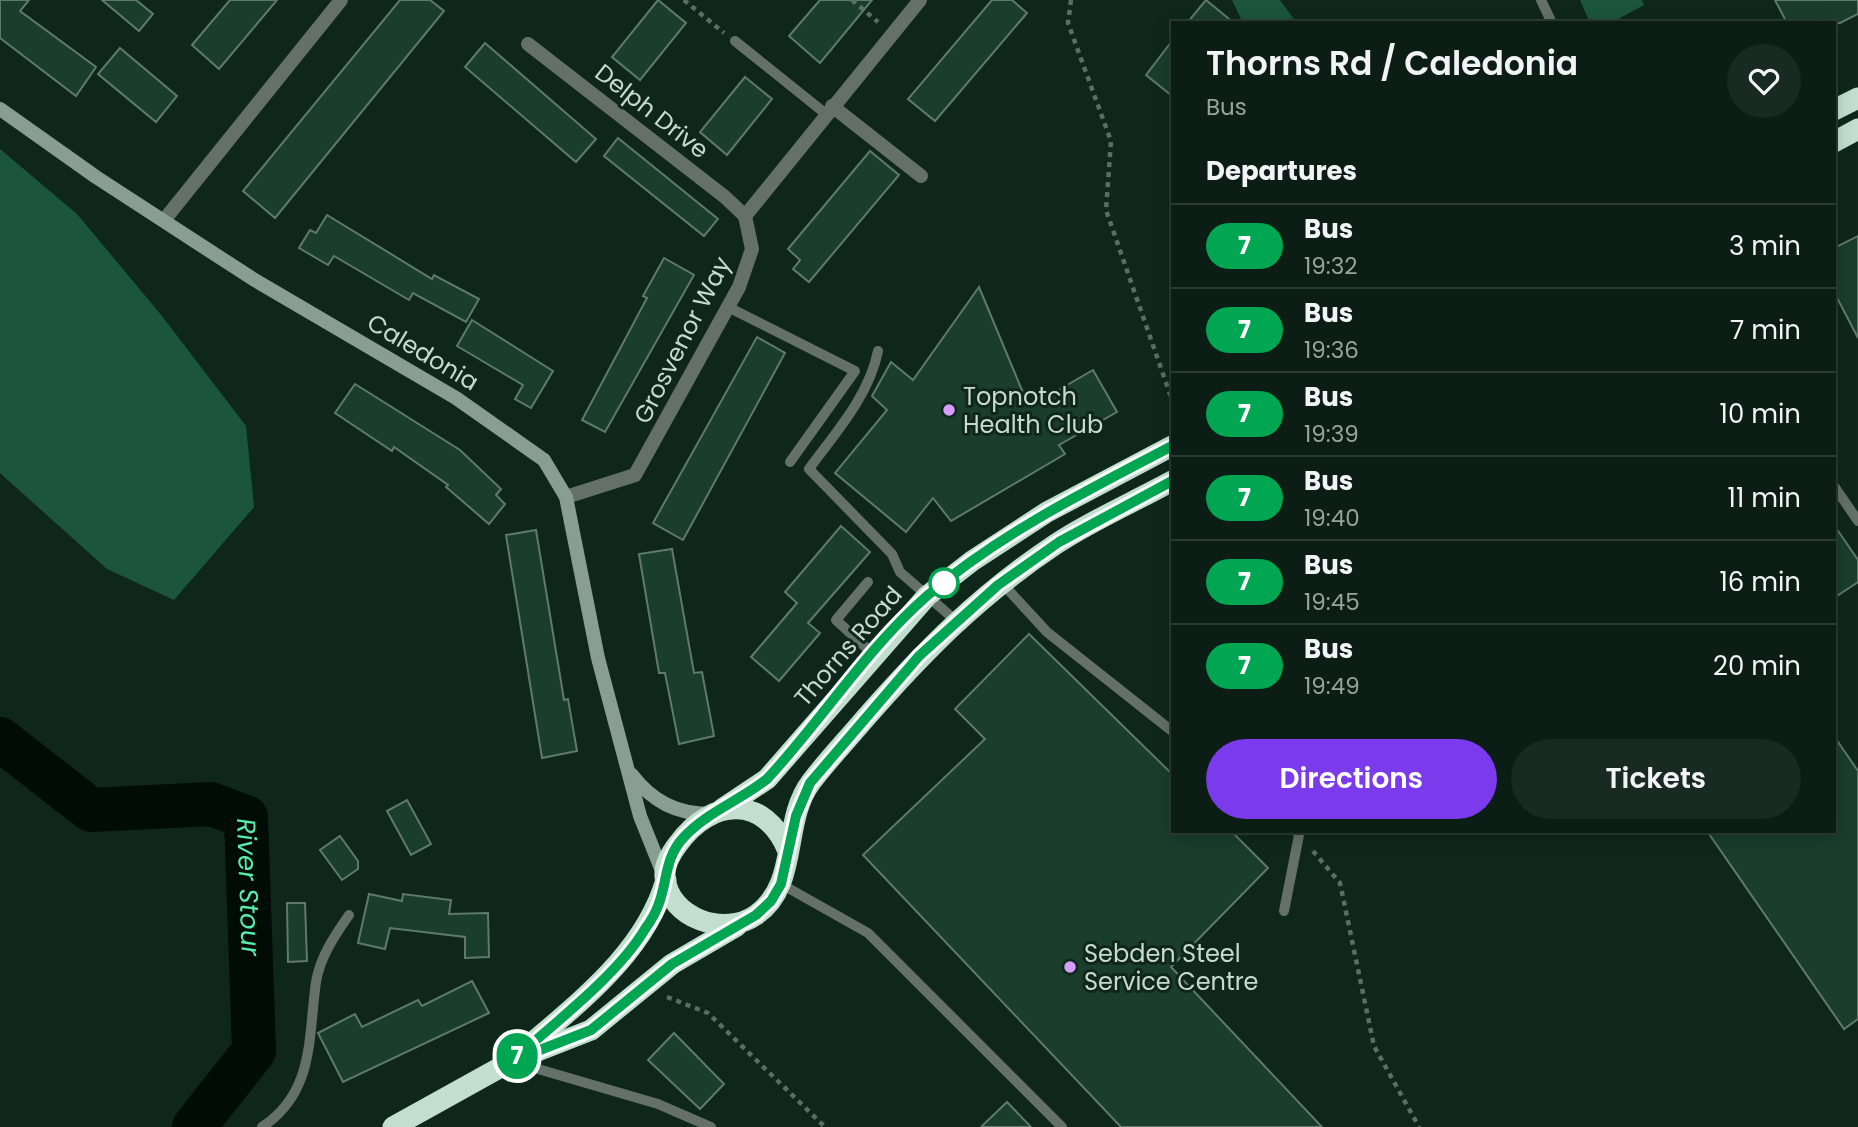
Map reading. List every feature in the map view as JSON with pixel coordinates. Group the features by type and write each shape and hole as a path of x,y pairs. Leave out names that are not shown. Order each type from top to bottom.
{"highway":[{"path":"1836,109 1858,98"},
{"path":"1836,141 1858,129"},
{"name":"Thorns Road","path":"716,812 747,795 767,779 873,654 927,596 971,561 1047,512 1171,447"},
{"path":"393,1127 512,1061 591,1030 672,964 756,915 771,901 781,884 802,797 810,783 919,656 1001,582 1059,542 1171,482"},
{"path":"512,1061 622,958 643,933 658,907 671,853 682,838 716,812 737,808 757,813 772,823 782,835 788,851"},
{"path":"665,879 674,899 695,918 726,926 741,923"}],"street":[{"path":"164,219 341,0"},
{"path":"745,216 920,0"},
{"name":"Delph Drive","path":"528,44 745,216"},
{"name":"Caledonia","path":"0,109 96,177 253,279 456,398 517,438 544,460 566,497 598,658 640,816 665,879"},
{"path":"829,110 921,176"},
{"name":"Grosvenor Way","path":"566,497 635,475 739,287 752,249 745,216"},
{"name":"Caledonia","path":"631,774 641,788 663,804 693,814 716,812"}],"lane":[{"path":"1541,0 1551,21"},
{"path":"731,38 829,110"},
{"path":"728,307 855,371 790,462"},
{"path":"878,351 874,370 865,389 809,469 892,554 900,572 955,621"},
{"path":"1836,489 1858,521"},
{"path":"868,582 836,620 873,654"},
{"path":"1001,582 1047,632 1171,730"},
{"path":"1284,911 1298,833"},
{"path":"781,884 868,933 1062,1127"},
{"path":"262,1127 272,1121 297,1091 310,1051 316,982 334,936 349,915"},
{"path":"512,1061 657,1104 711,1127"}],"path":[{"path":"684,0 731,38"},
{"path":"852,0 892,33"},
{"path":"1071,0 1068,23 1111,141 1106,210 1171,397"},
{"path":"1298,833 1340,883 1374,1046 1419,1127"},
{"path":"643,988 708,1013 825,1127"}],"green space":[{"path":"1232,0 1280,0 1296,21 1242,21"},
{"path":"1580,0 1642,0 1644,5 1615,21 1589,21"},
{"path":"0,149 77,214 162,316 246,426 254,507 174,600 107,569 0,473"}],"building":[{"path":"0,0 29,0 20,11 96,67 76,96 0,38"},
{"path":"102,0 136,0 153,14 139,31"},
{"path":"230,0 277,0 219,69 192,45"},
{"path":"400,0 430,0 444,11 275,218 243,191"},
{"path":"658,0 686,23 640,80 612,57"},
{"path":"820,0 872,0 820,63 789,36"},
{"path":"992,0 1012,0 1027,13 935,121 908,99"},
{"path":"1206,0 1232,21 1189,21"},
{"path":"1775,0 1858,0 1858,14 1840,23 1786,21"},
{"path":"1171,42 1171,95 1146,75"},
{"path":"485,43 596,139 576,162 465,67"},
{"path":"120,48 177,96 156,122 98,74"},
{"path":"745,77 772,99 727,155 700,132"},
{"path":"618,138 718,219 704,236 604,156"},
{"path":"870,151 899,175 809,282 793,269 800,260 788,249"},
{"path":"327,215 432,279 434,275 479,299 466,322 413,293 409,300 334,256 328,265 299,248 310,230 316,233"},
{"path":"1858,236 1858,338 1836,296 1836,247"},
{"path":"664,258 694,275 605,432 582,420 647,298 643,296"},
{"name":"Topnotch Health Club","path":"979,287 1029,407 1093,370 1117,412 1059,445 1065,454 951,521 933,498 906,532 835,473 887,410 872,396 891,362 913,380"},
{"path":"472,320 553,371 531,408 515,399 523,385 457,346"},
{"path":"757,337 785,353 683,540 653,523"},
{"path":"355,384 460,450 501,489 496,495 505,504 489,524 446,487 448,485 394,447 392,451 335,413"},
{"path":"841,526 870,552 808,623 820,633 779,681 751,657 797,603 785,592"},
{"path":"1836,528 1858,560 1858,582 1836,597"},
{"path":"536,530 564,700 568,699 577,751 542,758 506,535"},
{"path":"672,549 694,673 702,672 714,736 679,744 665,673 659,673 639,554"},
{"name":"Sebden Steel Service Centre","path":"1029,634 1171,773 1171,833 1233,833 1268,868 1171,967 1322,1127 1121,1127 863,855 985,739 955,709"},
{"path":"1836,739 1858,771 1858,1019 1844,1029 1708,833 1836,833"},
{"path":"407,800 431,844 411,855 387,811"},
{"path":"340,836 358,861 358,869 342,880 320,850"},
{"path":"369,894 402,901 403,894 451,900 449,914 488,913 489,957 465,958 465,937 390,928 385,949 358,943"},
{"path":"287,903 305,903 307,961 288,962"},
{"path":"472,981 489,1013 343,1082 318,1033 355,1014 362,1027 418,1000 422,1006"},
{"path":"674,1033 724,1084 700,1109 648,1060"},
{"path":"1007,1102 1031,1127 981,1127"}],"waterway":[{"name":"River Stour","path":"0,739 91,810 211,804 246,817 254,1051 194,1127"}],"bus line":[{"name":"7","path":"1171,447 1047,512 971,561 927,596 767,779 747,795 696,825 682,838 671,853 658,907 643,933 622,958 569,1010 512,1061 591,1030 672,964 756,915 771,901 781,884 796,816 810,783 919,656 998,585 1059,542 1171,482"}],"place":[{"name":"Topnotch Health Club","path":"949,410"},
{"name":"Sebden Steel Service Centre","path":"1070,967"}]}
